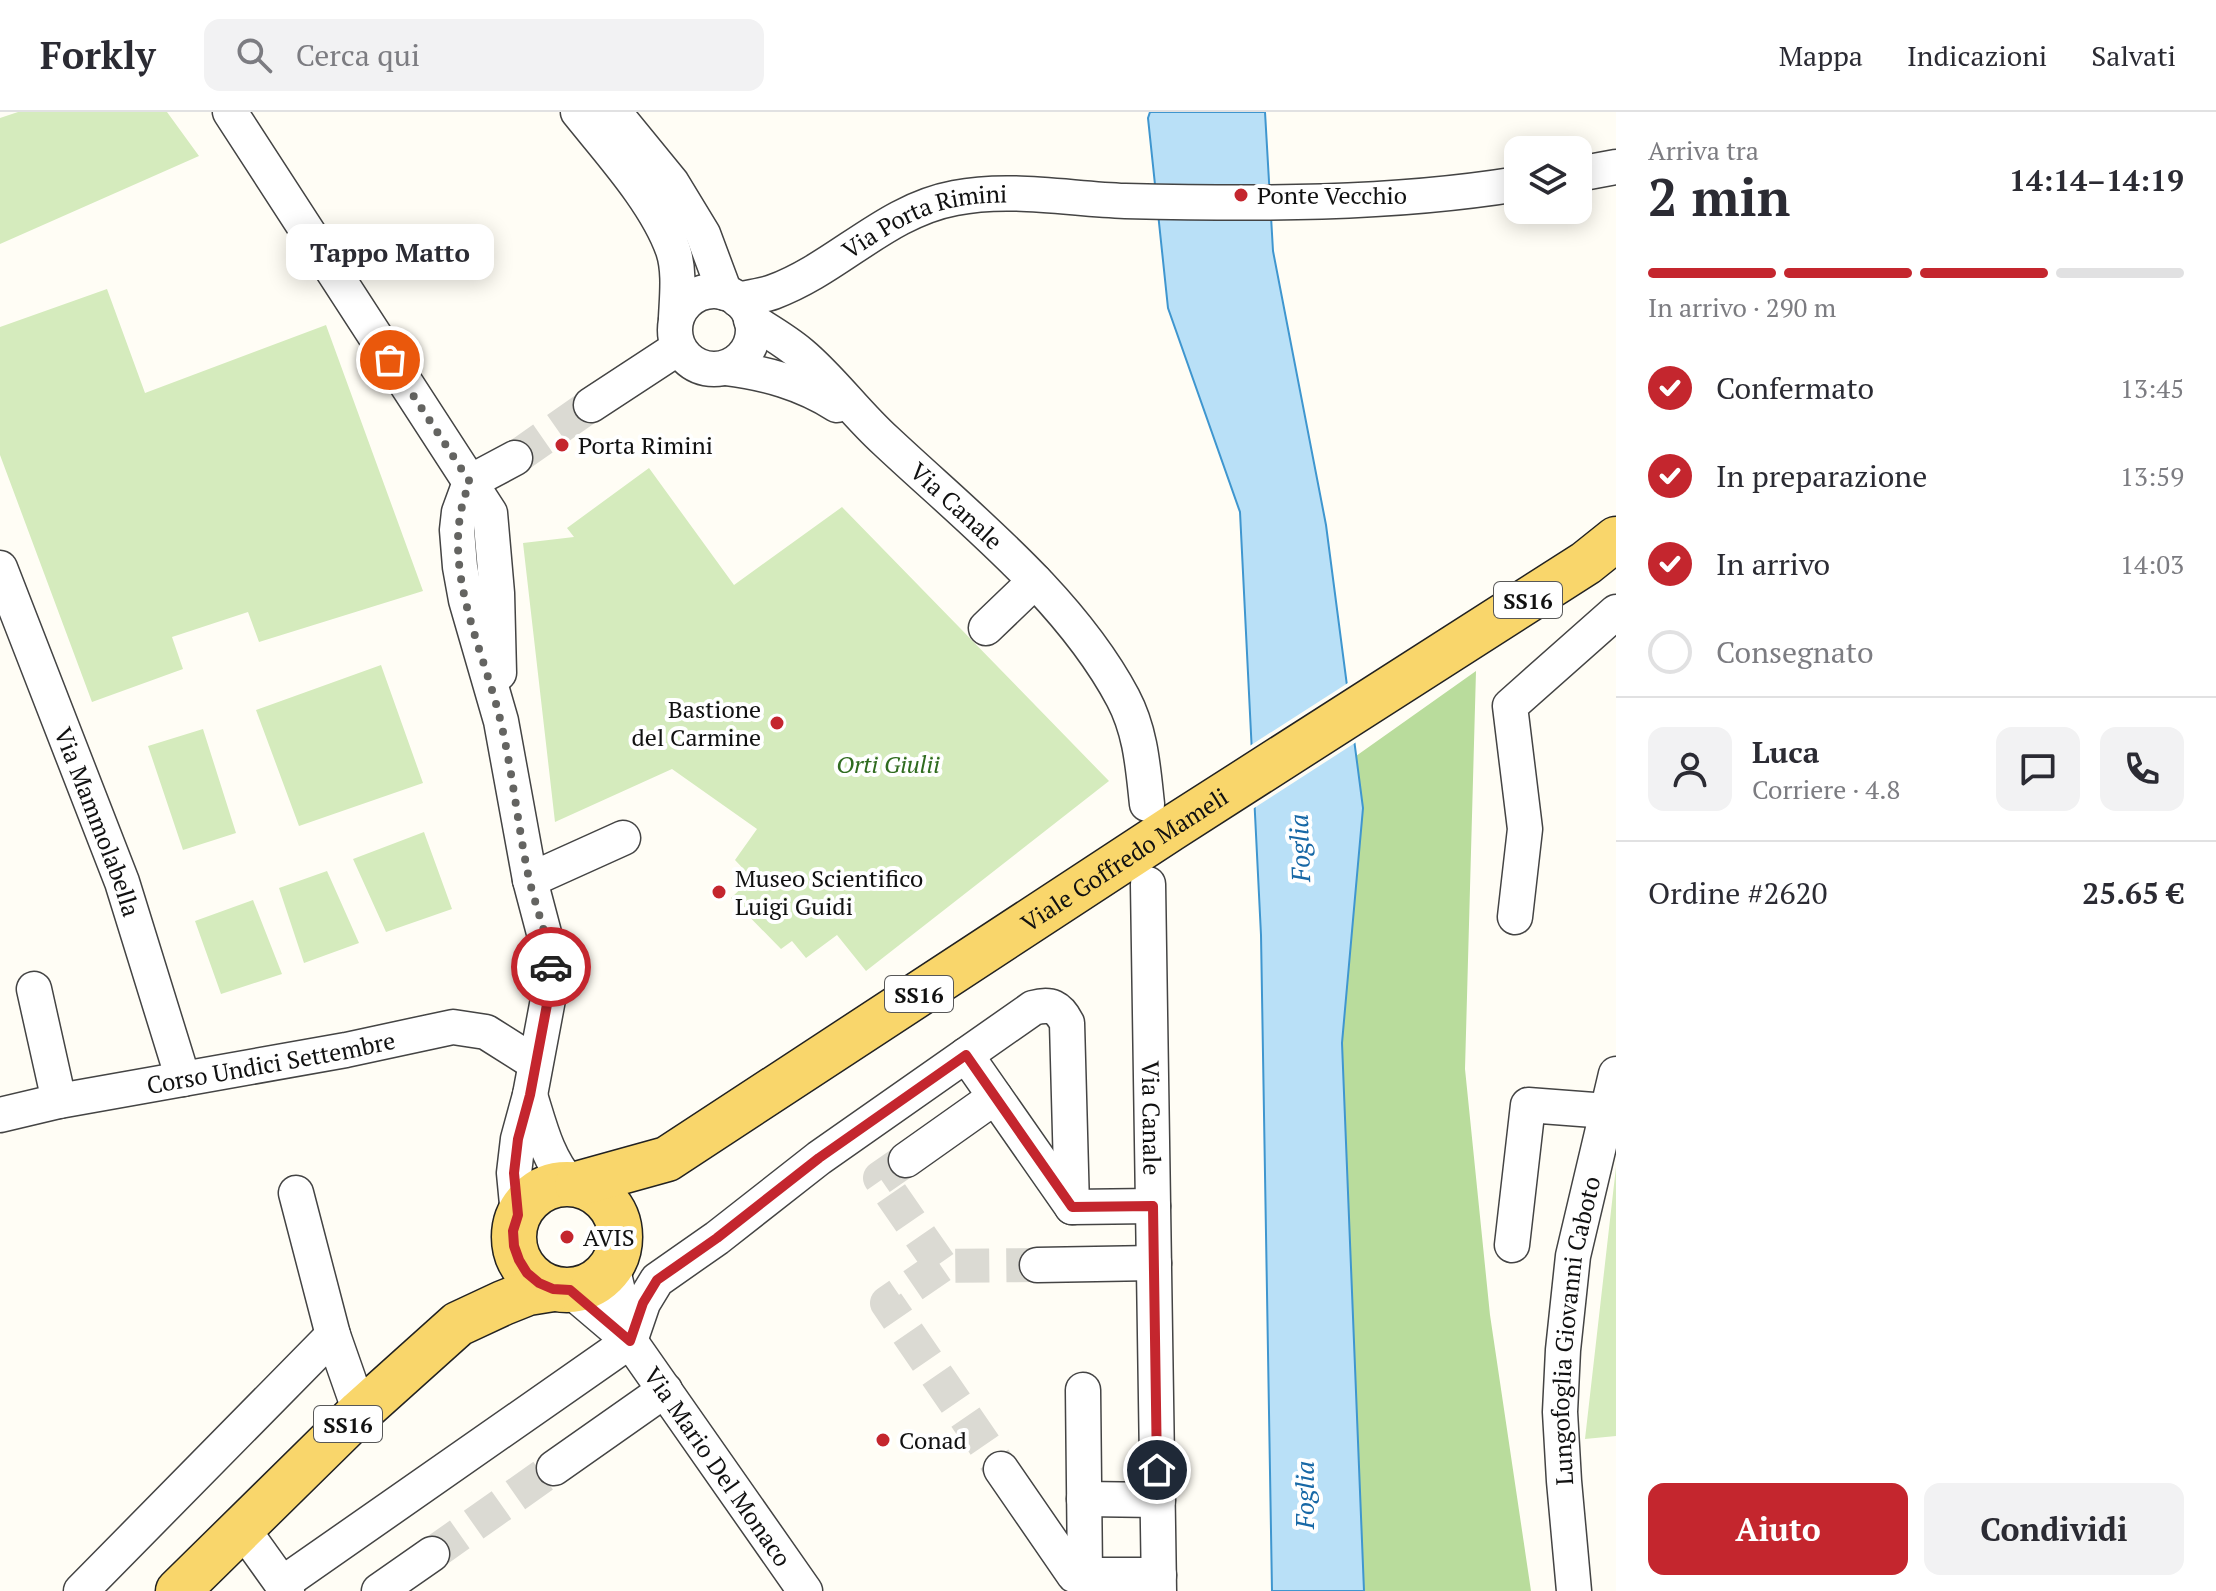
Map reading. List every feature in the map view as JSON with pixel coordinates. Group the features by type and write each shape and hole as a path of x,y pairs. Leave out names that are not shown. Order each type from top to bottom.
{"main road":[{"name":"Viale Goffredo Mameli","path":"178,1591 360,1412 458,1324 528,1293 586,1287 601,1279 647,1187 667,1159 1160,816 1470,637 1606,552"},
{"name":"Viale Goffredo Mameli","path":"458,1324 526,1202 539,1191 553,1185 573,1184 667,1159"},
{"path":"573,1184 594,1190 608,1202 617,1217 616,1250"},
{"path":"516,1223 519,1260 527,1273 539,1283 561,1289"}],"street":[{"path":"230,112 470,482"},
{"path":"578,112 646,199 673,250 677,279 677,333 687,359 711,370 736,363 751,344 738,304 703,234 672,183 614,112"},
{"path":"1592,171 1616,167"},
{"name":"Via Porta Rimini","path":"591,405 677,333 691,299 701,293 738,304 772,292 798,280 885,225 918,209 954,198 992,193 1123,201 1312,203 1504,185"},
{"name":"Via Canale","path":"738,304 801,354 865,422 1035,581 1100,659 1136,727 1160,816"},
{"name":"Via Canale","path":"725,368 784,379 817,392 865,422"},
{"path":"515,458 470,482 459,512 457,530 466,600 501,721 530,880 549,952 552,978 518,1139 514,1173 516,1223"},
{"name":"Via Mammolabella","path":"0,568 122,882 183,1079"},
{"path":"986,628 1035,581"},
{"path":"1515,917 1525,829 1510,706 1616,612"},
{"path":"530,880 623,838"},
{"name":"Via Canale","path":"1148,884 1159,1583"},
{"path":"34,989 59,1101"},
{"path":"242,1528 284,1588 630,1341 643,1303 657,1280 717,1238 819,1158 1033,1008 1047,1004 1061,1011 1067,1023 1072,1207"},
{"name":"Corso Undici Settembre","path":"0,1115 59,1101 346,1050 453,1027 486,1032 532,1079"},
{"path":"966,1055 1072,1207"},
{"name":"Lungofoglia Giovanni Caboto","path":"1574,1591 1560,1412 1563,1350 1573,1256 1616,1074"},
{"path":"532,1079 549,1153 556,1168 573,1184"},
{"path":"906,1160 995,1097"},
{"path":"1512,1245 1528,1105 1607,1111"},
{"path":"296,1193 333,1335 360,1412"},
{"path":"1072,1207 1153,1206"},
{"name":"Via Mario Del Monaco","path":"616,1250 630,1341"},
{"path":"1037,1265 1154,1263"},
{"name":"Via Mario Del Monaco","path":"561,1289 630,1341 805,1591"},
{"path":"81,1591 333,1335"},
{"path":"554,1468 665,1390"},
{"path":"1083,1390 1085,1575"},
{"path":"1001,1469 1074,1575 1159,1583"},
{"path":"1084,1499 1158,1500"},
{"path":"379,1591 432,1554"}],"green space":[{"path":"18,112 167,112 199,156 0,244 0,118"},
{"path":"107,289 145,393 326,325 423,591 259,642 248,612 172,637 183,669 92,702 0,455 0,327"},
{"name":"Orti Giulii","path":"649,468 734,585 842,507 1109,781 866,971 837,935 806,958 792,941 781,949 731,898 752,878 735,860 757,829 672,769 555,822 523,543 574,537 567,528"},
{"path":"381,665 423,783 299,826 256,710"},
{"path":"1476,671 1465,1069 1490,1315 1531,1591 1364,1591 1342,1043 1363,808 1356,756"},
{"path":"203,729 236,833 183,850 148,746"},
{"path":"424,832 452,909 386,932 353,859"},
{"path":"327,871 359,943 304,963 279,888"},
{"path":"253,900 282,974 221,994 195,921"},
{"path":"1616,1167 1616,1436 1585,1439"}],"water":[{"name":"Foglia","path":"1150,112 1265,112 1273,251 1326,525 1363,808 1342,1043 1364,1591 1272,1591 1261,935 1240,512 1168,308 1148,118"}],"pier":[{"path":"1351,681 1358,741 1251,810 1248,747"}],"tunnel":[{"path":"515,458 591,405"},
{"path":"906,1160 880,1178 941,1266 1037,1265"},
{"path":"941,1266 887,1303 1001,1469"},
{"path":"432,1554 554,1468"}],"way so far":[{"path":"390,360 470,482 459,512 460,567 466,600 501,721 530,880 551,967"}],"place":[{"name":"Ponte Vecchio","path":"1241,195"},
{"name":"Tappo Matto","path":"390,360"},
{"name":"Porta Rimini","path":"562,445"},
{"name":"Bastione del Carmine","path":"777,723"},
{"name":"Museo Scientifico Luigi Guidi","path":"719,892"},
{"name":"AVIS","path":"567,1237"},
{"name":"Conad","path":"883,1440"}],"route":[{"path":"551,967 552,978 530,1095 518,1139 514,1173 518,1215 513,1231 514,1246 527,1273 539,1283 553,1289 570,1290 630,1341 643,1303 657,1280 717,1238 819,1158 966,1055 1072,1207 1153,1206 1157,1470"}]}
